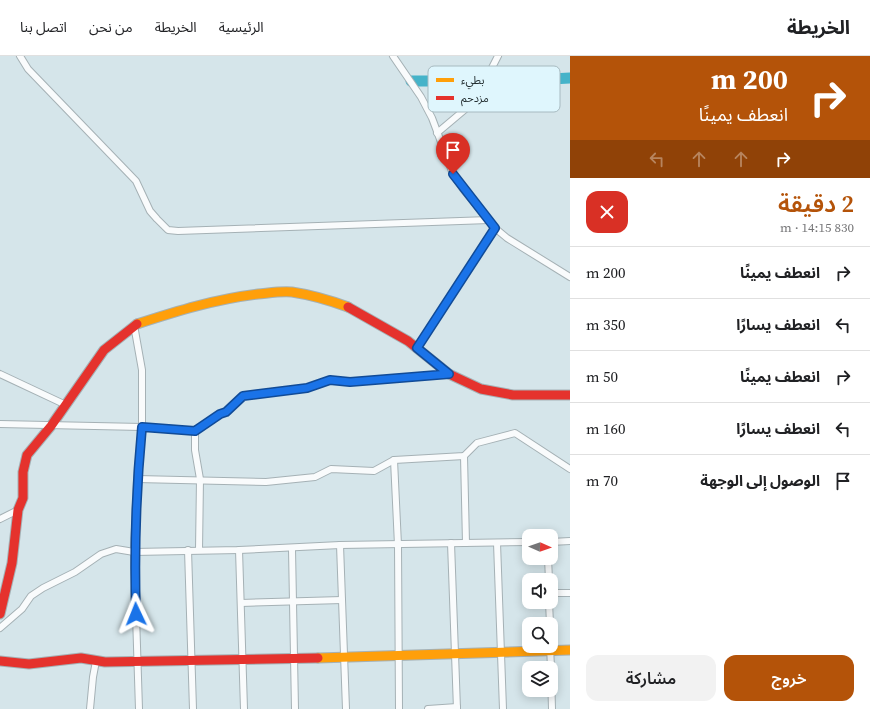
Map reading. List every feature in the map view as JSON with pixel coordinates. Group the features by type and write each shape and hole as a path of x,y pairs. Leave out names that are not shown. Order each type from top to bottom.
{"street":[{"path":"20,56 28,69 136,181 150,211 168,230 178,231 489,220"},
{"path":"393,56 421,96 453,174 495,228 507,238 570,277"},
{"path":"493,66 498,56"},
{"path":"437,133 462,112"},
{"path":"417,348 495,228"},
{"path":"0,614 12,563 18,510 22,498 23,472 27,455 51,426 104,350 134,325 191,307 227,299 268,293 290,292 321,297 350,308 417,348 449,374 481,389 513,395 570,395"},
{"path":"134,325 142,370 142,427 137,479 134,552 139,709"},
{"path":"0,374 66,405"},
{"path":"0,424 142,427 195,431 220,414 226,412 243,396 307,388 330,380 350,382 449,374"},
{"path":"195,431 195,455 200,479 199,550"},
{"path":"137,479 200,479 266,482 315,477 331,469 374,471 394,460 464,456 477,442 515,433 570,469"},
{"path":"464,456 466,543"},
{"path":"394,460 398,545 399,709"},
{"path":"0,519 18,510"},
{"path":"0,628 22,609 31,596 43,588 75,572 102,554 116,549 134,552 292,549 340,545 522,542"},
{"path":"558,542 570,542"},
{"path":"428,709 457,708 451,543"},
{"path":"497,543 503,709"},
{"path":"340,545 346,709"},
{"path":"292,549 295,709"},
{"path":"188,550 190,659 193,709"},
{"path":"239,550 244,709"},
{"path":"558,593 570,593"},
{"path":"241,603 342,600"},
{"path":"558,649 570,650"},
{"path":"0,661 29,665 78,658 96,661 293,659 522,650"},
{"path":"90,709 96,661"},
{"path":"552,697 552,709"},
{"path":"86,709 90,701"}],"waterway":[{"path":"560,79 570,78"},
{"path":"411,81 428,81"}],"traffic: slow":[{"path":"137,324 212,302 242,296 275,292 292,292 307,295 348,307"},
{"path":"318,658 570,650"}],"traffic: jam":[{"path":"348,307 408,341 449,374 481,389 513,395 570,395"},
{"path":"0,614 12,563 18,510 23,498 23,472 27,455 51,426 104,350 137,324"},
{"path":"0,661 29,664 81,658 105,662 318,658"}],"route":[{"path":"136,614 134,552 137,479 142,427 195,431 205,423 226,412 243,396 307,388 330,380 350,382 449,374 417,348 495,228 463,189 453,174"}]}
